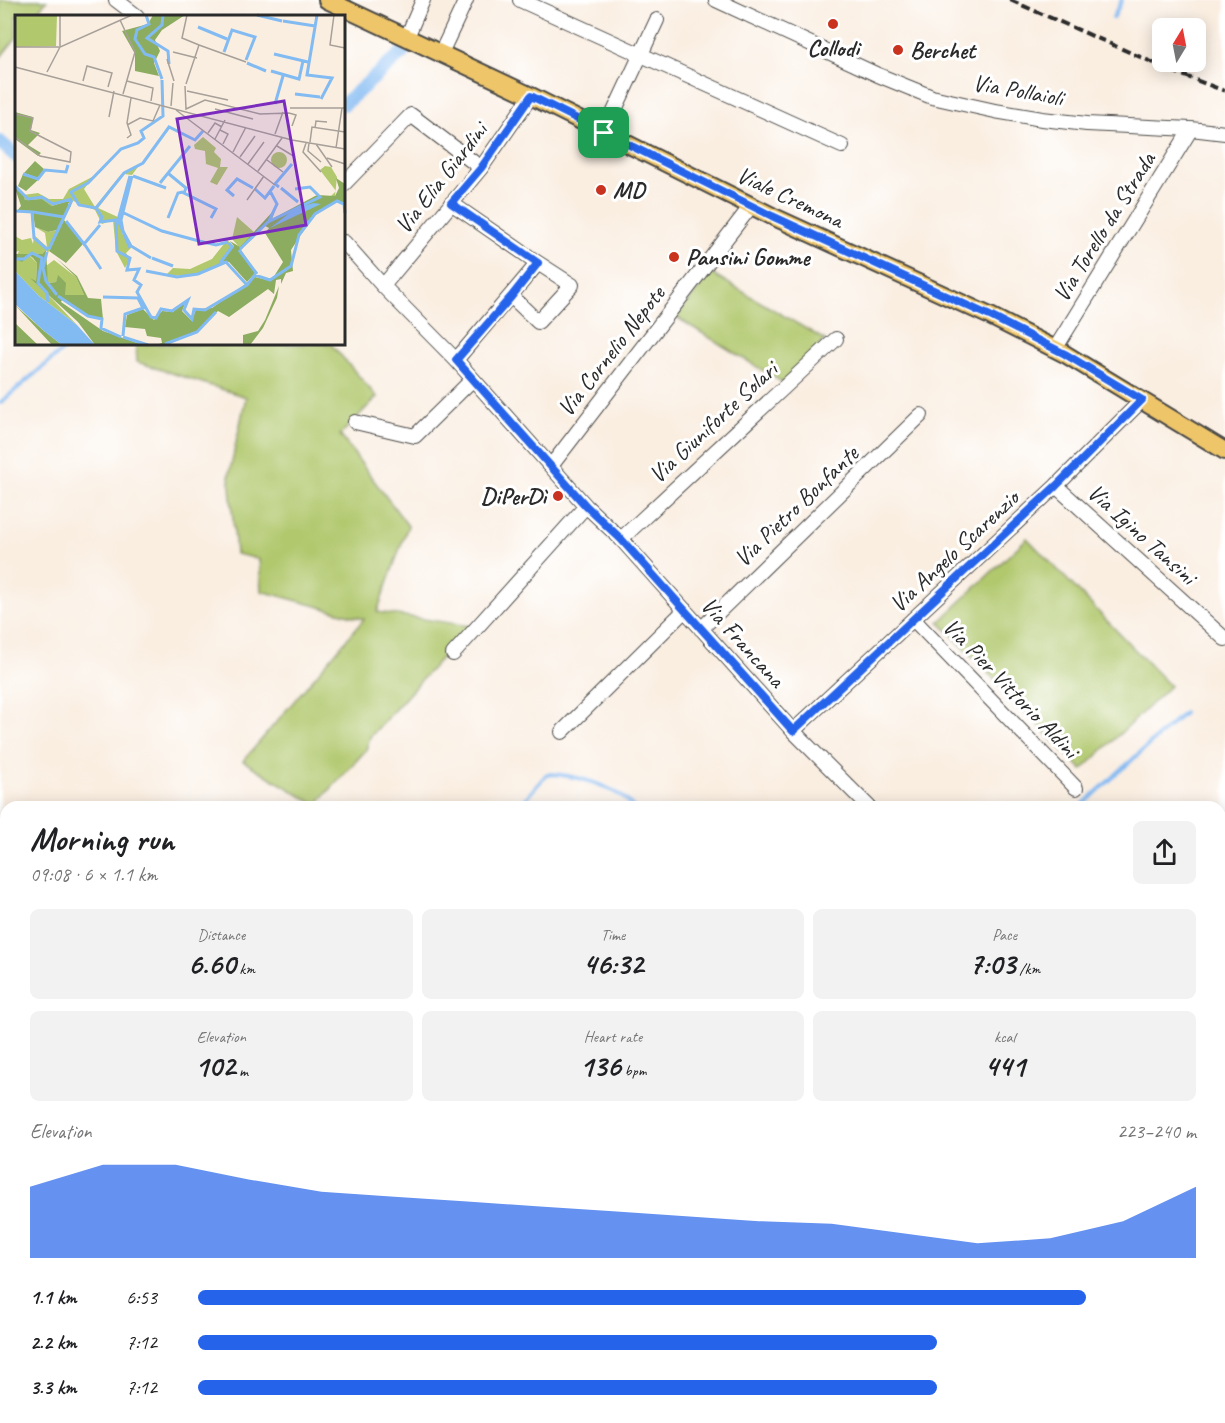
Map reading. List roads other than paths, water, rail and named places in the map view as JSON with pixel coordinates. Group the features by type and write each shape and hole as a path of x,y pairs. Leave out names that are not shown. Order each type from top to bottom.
{"main road":[{"name":"Viale Cremona","path":"327,0 531,96 751,206 990,316 1055,349 1225,451"}],"street":[{"path":"116,0 136,15"},
{"path":"407,37 423,0"},
{"path":"441,53 466,0"},
{"path":"520,0 842,146"},
{"name":"Via Pollaioli","path":"716,0 878,75 932,97 1042,119 1225,133"},
{"path":"604,133 657,20"},
{"name":"Via Elia Giardini","path":"383,286 481,168 531,96"},
{"path":"345,183 411,115 481,168"},
{"name":"Via Torello da Strada","path":"1055,349 1191,129"},
{"path":"451,203 572,285 538,322 511,297"},
{"name":"Via Cornelio Nepote","path":"551,466 751,206"},
{"name":"Via Francana","path":"345,243 383,286 456,360 586,506 621,539 793,731 863,801"},
{"path":"456,360 538,263"},
{"name":"Via Giuniforte Solari","path":"621,539 836,339"},
{"path":"355,422 415,436 473,379"},
{"name":"Via Angelo Scarenzio","path":"793,731 1056,486 1142,400"},
{"name":"Via Pietro Bonfante","path":"701,629 921,415"},
{"name":"Via Igino Tansini","path":"1056,486 1225,639"},
{"path":"453,654 586,506"},
{"path":"562,732 685,610"},
{"name":"Via Pier Vittorio Aldini","path":"913,619 1076,788"}],"waterway":[{"path":"1113,18 1122,0"},
{"path":"345,103 403,52"},
{"path":"0,142 15,155"},
{"path":"0,403 69,345"},
{"path":"1087,801 1184,713"},
{"path":"523,801 547,774 569,776 605,787 626,801"}],"railway":[{"path":"1010,0 1177,73 1225,91"}],"place":[{"name":"Collodi","path":"833,24"},
{"name":"Berchet","path":"898,50"},
{"name":"MD","path":"601,190"},
{"name":"Pansini Gomme","path":"674,257"},
{"name":"DiPerDì","path":"558,496"}]}
